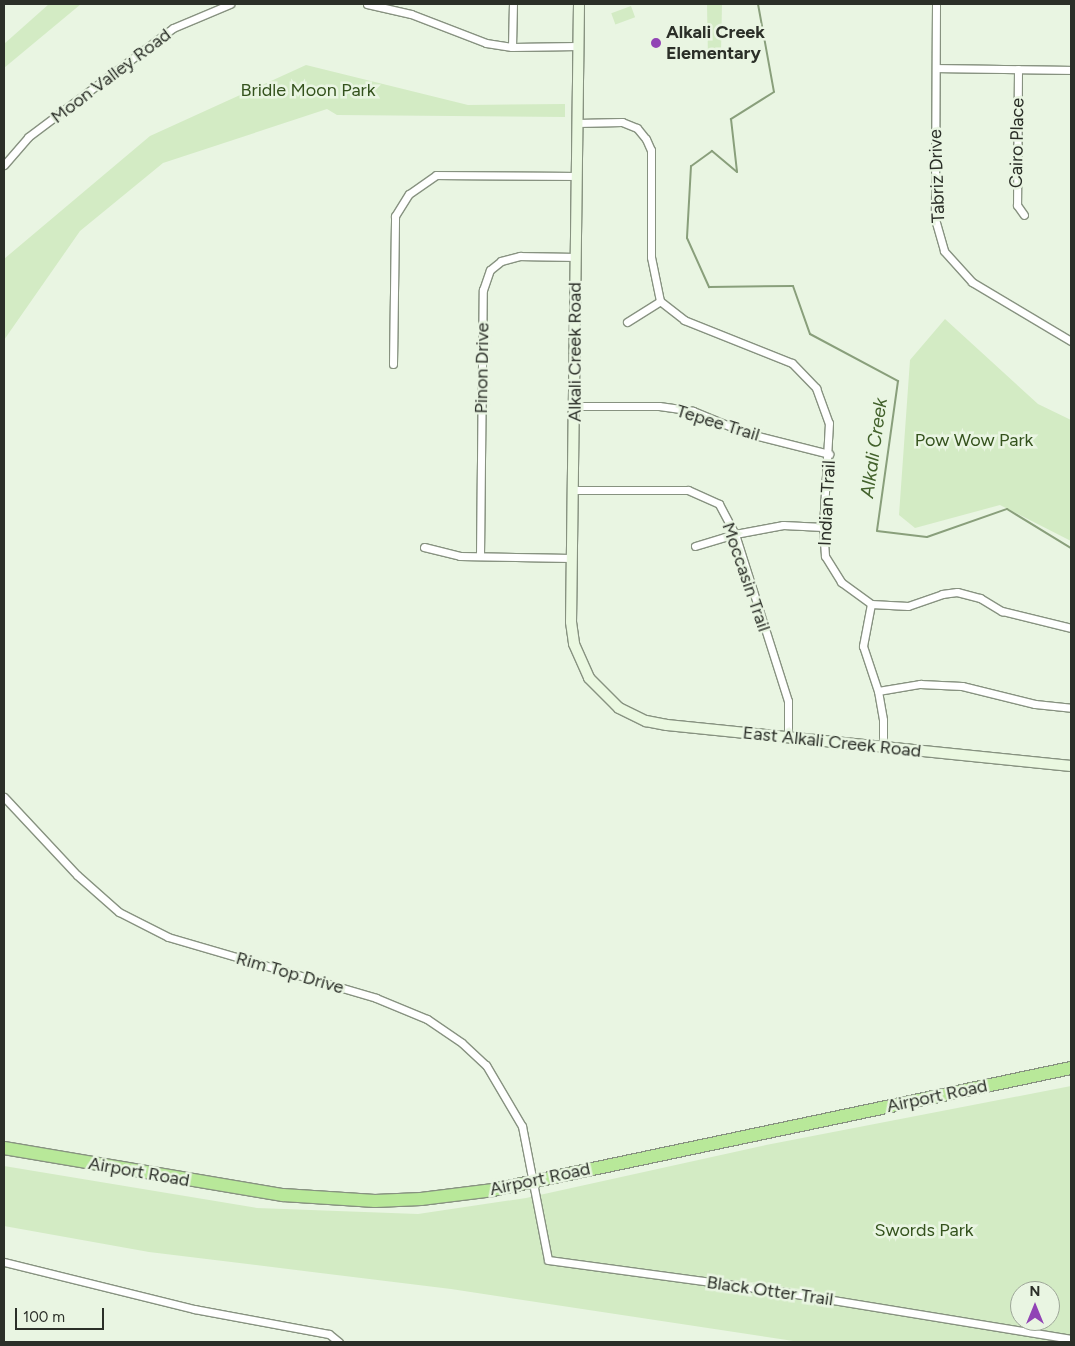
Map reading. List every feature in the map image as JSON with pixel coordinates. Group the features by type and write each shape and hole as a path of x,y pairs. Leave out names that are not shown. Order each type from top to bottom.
{"highway":[{"name":"Airport Road","path":"4,1148 227,1188 333,1199 420,1199 535,1180 1071,1068"}],"street":[{"name":"Moon Valley Road","path":"4,165 28,137 173,28 230,4"},
{"path":"367,4 411,14 486,43 512,46 578,46"},
{"path":"512,46 513,4"},
{"name":"Alkali Creek Road","path":"579,4 574,257 576,406 571,558 574,644 580,663 601,693"},
{"name":"Tabriz Drive","path":"936,4 935,219 944,251 972,282 1071,341"},
{"path":"936,68 1071,70"},
{"name":"Cairo Place","path":"1018,69 1017,205 1024,215"},
{"path":"577,122 622,122 637,128 646,139 651,150 651,257 660,301 627,322"},
{"path":"393,364 395,216 409,194 436,175 576,176"},
{"name":"Pinon Drive","path":"480,556 483,290 490,270 501,261 520,256 574,257"},
{"name":"Indian Trail","path":"660,301 684,320 792,363 816,388 829,423 830,454 823,527 825,556 841,582 871,604"},
{"name":"Tepee Trail","path":"576,406 659,406 693,411 746,433 830,454"},
{"name":"Moccasin Trail","path":"573,490 688,490 719,504 735,534 788,702 788,737"},
{"path":"696,546 735,534 783,526 823,527"},
{"path":"424,547 460,556 571,558"},
{"path":"882,747 883,720 878,691 863,646 871,604 908,606 942,594 958,592 980,598 1002,611 1071,628"},
{"path":"878,691 920,684 962,686 1035,704 1071,708"},
{"name":"East Alkali Creek Road","path":"601,693 619,708 646,721 1071,766"},
{"name":"Rim Top Drive","path":"4,796 77,875 118,912 168,937 376,998 428,1019 462,1042 486,1065 522,1126 535,1180"},
{"name":"Black Otter Trail","path":"535,1180 548,1260 778,1291 1071,1339"},
{"path":"4,1262 194,1309 329,1334 339,1342"}],"green space":[{"path":"49,4 81,4 4,68 4,44"},
{"path":"707,4 722,4 721,53 708,59"},
{"path":"631,6 635,17 615,24 611,13"},
{"name":"Bridle Moon Park","path":"306,65 468,105 565,104 565,117 337,115 327,109 163,163 80,231 4,340 4,259 150,136"},
{"name":"Pow Wow Park","path":"945,319 1038,404 1071,420 1071,541 1000,505 915,528 899,515 910,360"},
{"name":"Swords Park","path":"1071,1086 1071,1342 800,1342 451,1289 149,1252 4,1226 4,1166 257,1208 418,1214 526,1198 766,1145"}],"waterway":[{"name":"Alkali Creek","path":"758,4 774,92 731,119 737,172 712,151 691,166 687,238 709,287 793,286 810,334 898,381 877,531 927,537 1007,509 1071,548"}],"place":[{"name":"Alkali Creek Elementary","path":"656,43"}]}
